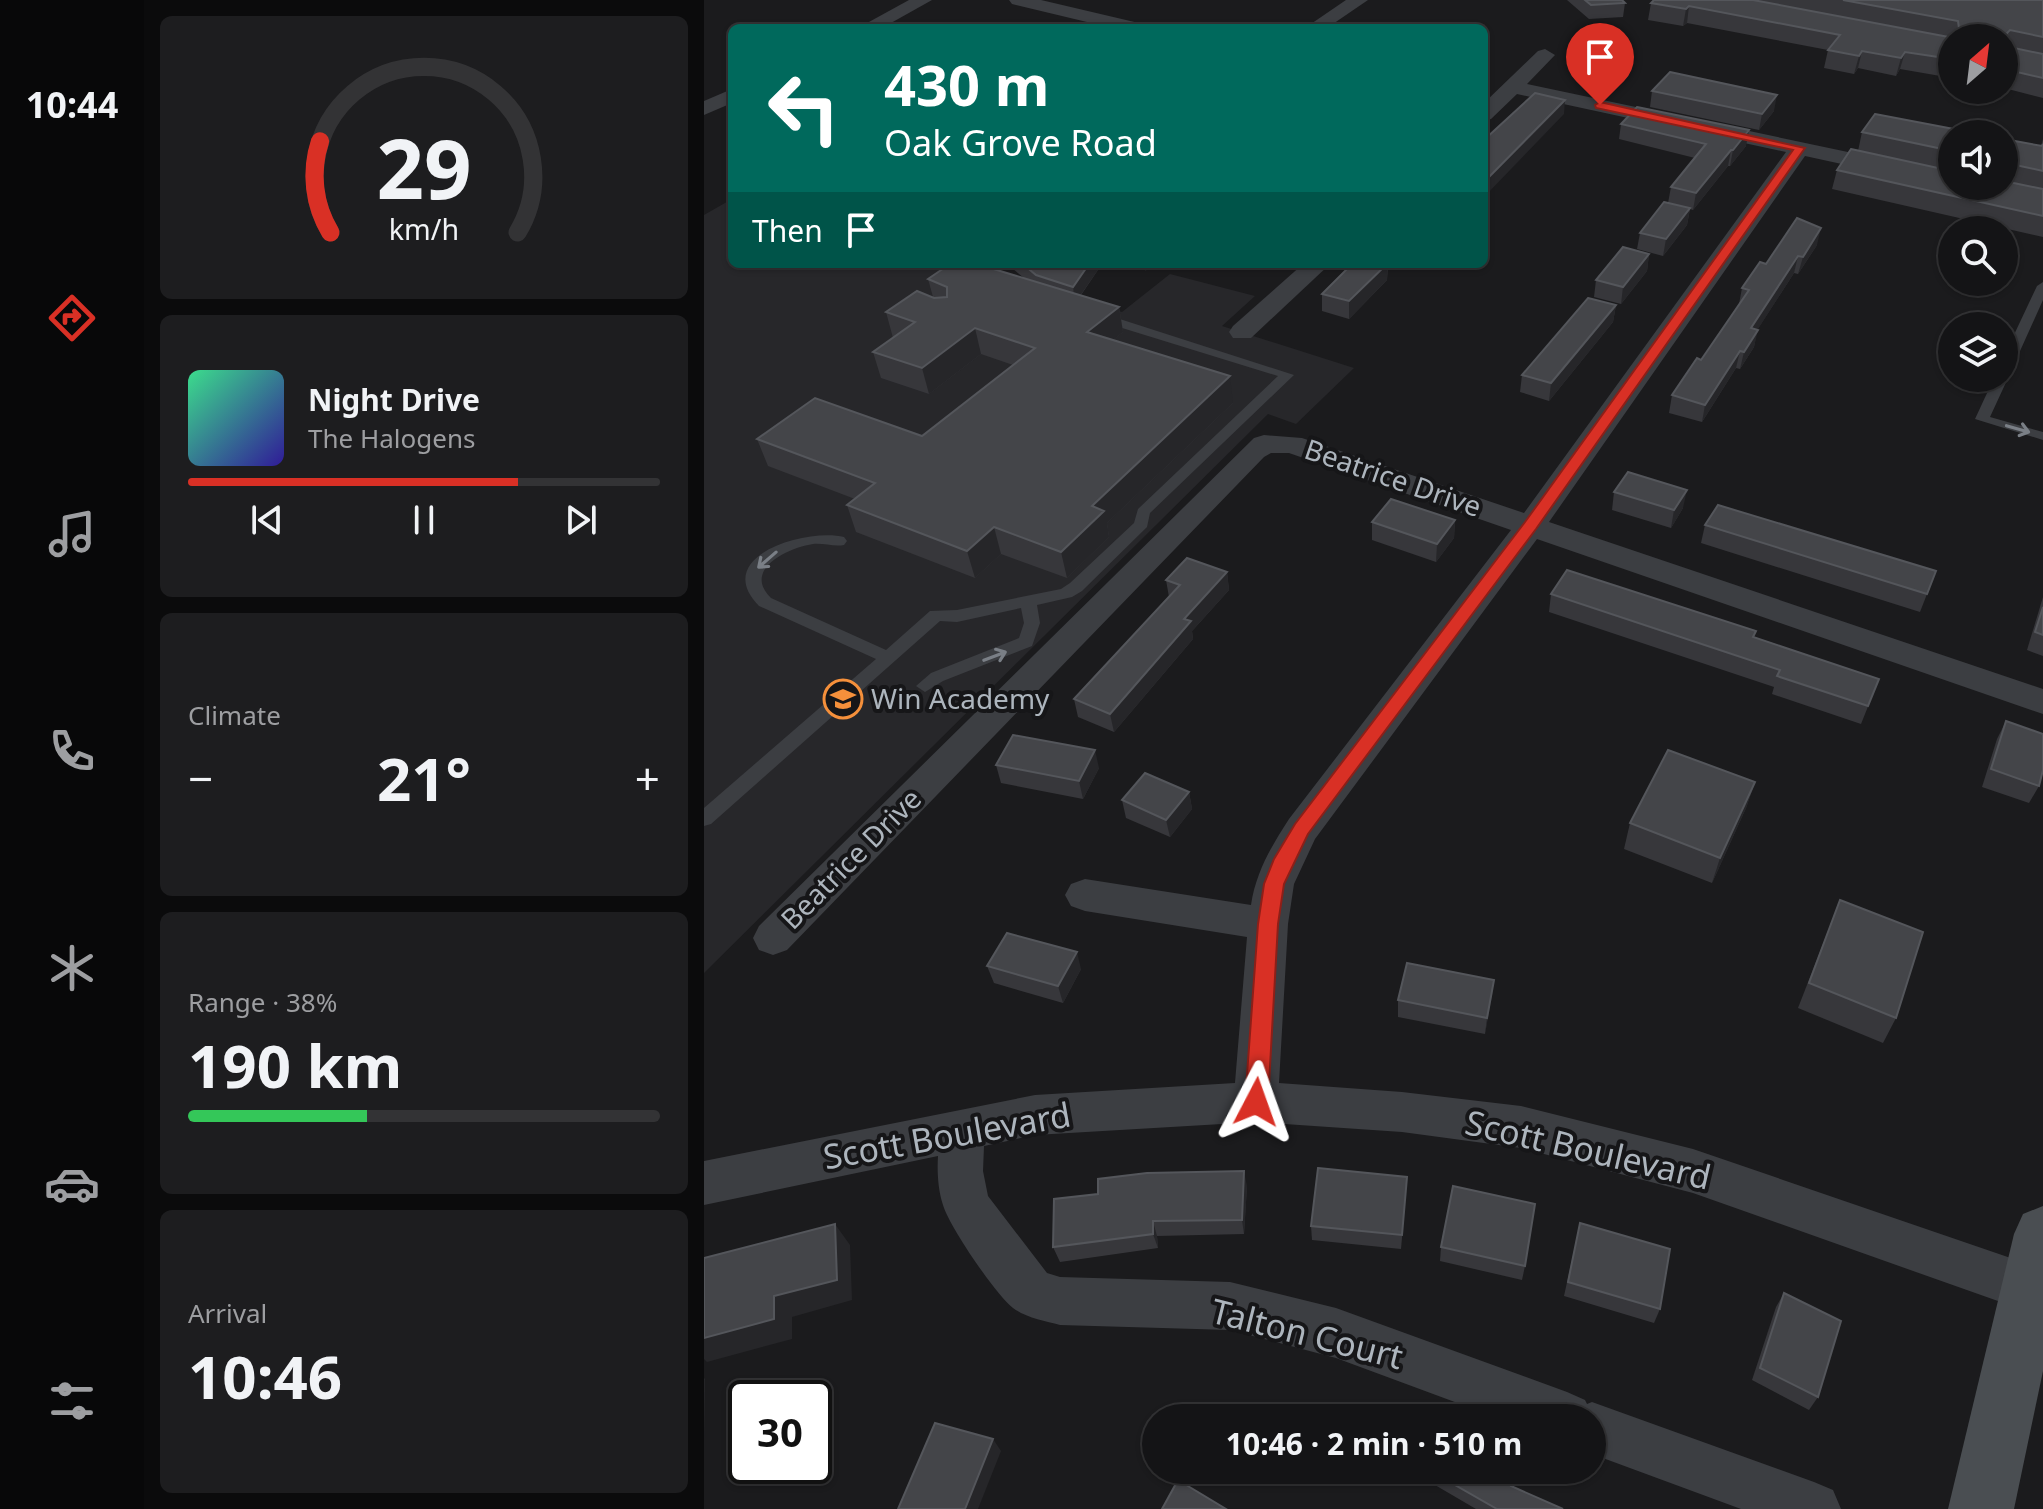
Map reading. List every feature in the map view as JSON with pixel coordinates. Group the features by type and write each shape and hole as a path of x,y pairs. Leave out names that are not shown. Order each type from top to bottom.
{"street":[{"path":"875,24 923,0"},
{"path":"1018,0 1120,24"},
{"path":"1071,12 1093,0"},
{"path":"1320,24 1359,0"},
{"path":"1488,111 1545,55"},
{"path":"704,81 728,90"},
{"path":"1514,87 1938,178"},
{"path":"704,109 728,94"},
{"path":"1256,1102 1268,924 1274,884 1284,859 1302,829 1531,525 1800,148"},
{"path":"1242,332 1314,268"},
{"name":"Beatrice Drive","path":"773,938 1242,462 1264,444 1292,444 2043,702"},
{"path":"1085,895 1268,924"},
{"name":"Scott Boulevard","path":"704,1183 1035,1115 1256,1102 1402,1112 1530,1129 1693,1171 2039,1271"},
{"name":"Talton Court","path":"962,1130 960,1171 966,1205 1021,1282 1033,1293 1060,1301 1230,1306 1336,1333 1529,1404"},
{"path":"1981,1509 2039,1271"},
{"path":"1606,1433 1814,1509"}],"lane":[{"path":"2018,340 2043,286"},
{"path":"704,819 936,615 957,616 1066,593 1076,587 1142,524 1143,512 1287,375 1082,311"},
{"path":"1218,354 1242,332"},
{"path":"1995,392 1982,419 2043,436"},
{"path":"839,541 814,539 778,551 754,572 750,583 753,594 887,657"},
{"path":"925,686 937,677 1026,642 1032,623 1028,601"}],"shaded area":[{"name":"Win Academy","path":"728,201 728,268 978,268 1122,312 1170,274 1255,296 1222,326 1354,368 1296,424 1268,414 704,973 704,215"}],"building":[{"path":"1585,0 1622,0 1625,3 1591,5"},
{"path":"1654,0 1753,0 1938,35 1938,57 1905,52 1901,58 1862,51 1859,56 1828,50 1840,35 1689,6 1686,9 1651,3"},
{"path":"1843,0 2043,0 2043,37 2018,32 2018,24 1958,24 1958,21"},
{"path":"2018,49 2043,54 2043,78 2018,72"},
{"path":"1670,72 1777,95 1762,114 1652,91"},
{"path":"1535,93 1565,100 1488,178 1488,136"},
{"path":"1637,107 1749,130 1696,193 1671,187 1706,144 1621,124"},
{"path":"1875,114 1938,126 1938,148 1862,132"},
{"path":"2018,142 2043,144 2043,171 2018,166"},
{"path":"1851,149 1938,168 1938,193 1837,170"},
{"path":"2018,184 2043,189 2043,216 1971,200 2018,200"},
{"path":"1664,202 1690,208 1666,239 1640,233"},
{"path":"1797,218 1821,228 1803,257 1798,256 1751,328 1758,330 1744,352 1740,351 1705,405 1672,395 1697,358 1701,360 1749,290 1742,288 1760,262 1766,264"},
{"path":"1623,247 1649,254 1623,287 1596,280"},
{"path":"944,268 990,268 1119,307 1087,332 1230,376 1092,506 1104,511 1061,552 994,527 967,551 847,505 875,483 757,439 815,398 922,436 1035,348 975,328 922,368 873,352 915,322 886,312 917,291 934,298 947,297 947,287 928,279"},
{"path":"1028,268 1086,268 1073,287 1036,275"},
{"path":"1348,268 1383,268 1349,301 1322,294"},
{"path":"1588,298 1616,305 1551,383 1522,375"},
{"path":"1628,472 1687,490 1674,510 1614,492"},
{"path":"1391,499 1455,520 1437,544 1372,522"},
{"path":"1718,505 1936,571 1927,594 1705,525"},
{"path":"1187,558 1227,572 1184,619 1191,621 1110,714 1074,699 1180,585 1166,580"},
{"path":"1567,570 1756,631 1753,637 1879,679 1868,706 1777,676 1780,670 1551,594"},
{"path":"2043,607 2043,635 2035,632"},
{"path":"2006,721 2043,734 2043,770 2039,786 1991,769"},
{"path":"1013,735 1095,750 1079,781 996,765"},
{"path":"1668,750 1755,782 1720,858 1630,823"},
{"path":"1145,773 1189,792 1166,820 1122,800"},
{"path":"1840,900 1923,932 1896,1018 1809,983"},
{"path":"1007,933 1077,952 1058,986 987,966"},
{"path":"1407,963 1494,980 1487,1018 1398,1000"},
{"path":"1318,1168 1407,1177 1402,1235 1311,1226"},
{"path":"1244,1171 1242,1220 1153,1221 1153,1234 1053,1247 1054,1199 1098,1194 1098,1179 1147,1173"},
{"path":"1453,1186 1535,1204 1525,1266 1441,1247"},
{"path":"1580,1223 1670,1249 1660,1309 1568,1282"},
{"path":"835,1224 837,1280 774,1296 774,1319 704,1338 704,1258"},
{"path":"1784,1293 1841,1321 1818,1397 1760,1368"},
{"path":"935,1423 993,1439 965,1509 898,1509"},
{"path":"1176,1484 1185,1484 1226,1509 1162,1509"},
{"path":"1453,1484 1512,1484 1563,1509 1497,1509"}],"place":[{"name":"Win Academy","path":"843,699"}],"route":[{"path":"1256,1102 1268,924 1274,884 1284,859 1302,829 1531,525 1800,148 1600,105"}]}
